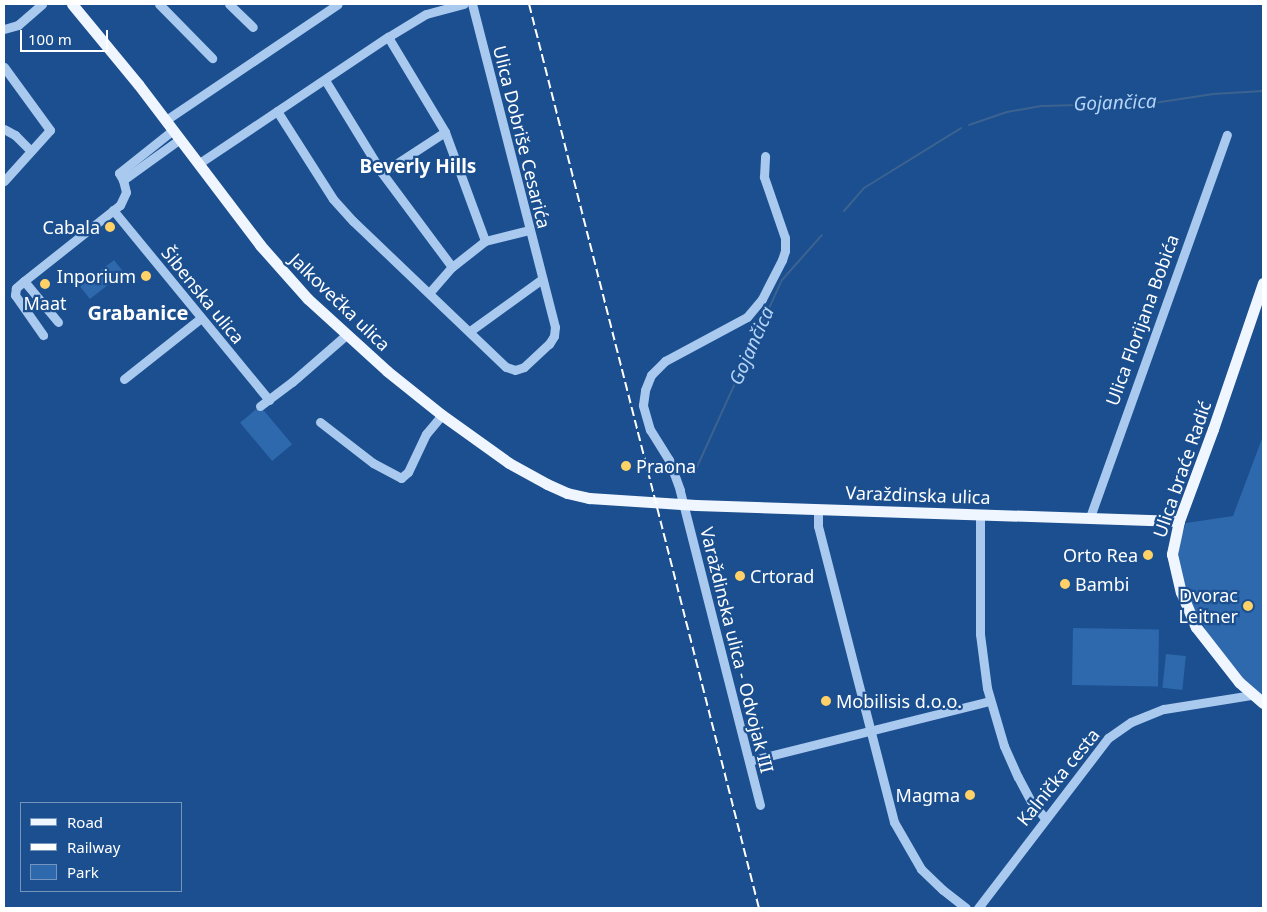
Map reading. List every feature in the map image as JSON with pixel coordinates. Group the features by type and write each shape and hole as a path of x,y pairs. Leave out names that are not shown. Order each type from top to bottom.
{"main road":[{"name":"Jalkovečka ulica","path":"66,4 80,14"},
{"name":"Jalkovečka ulica","path":"72,4 166,120 271,259 308,299 346,335 442,415 509,463 560,490 589,498 657,501"},
{"name":"Ulica braće Radić","path":"1263,283 1211,437 1179,521 1172,554 1176,578 1184,603 1201,636 1251,694 1263,703"},
{"name":"Varaždinska ulica","path":"657,501 818,510 1179,521"}],"street":[{"path":"29,16 37,4"},
{"path":"4,29 18,25 42,4"},
{"path":"159,4 212,58"},
{"path":"229,4 253,27"},
{"path":"166,120 338,4"},
{"path":"198,164 388,37 426,14 464,4"},
{"name":"Ulica Dobriše Cesarića","path":"277,111 333,199 353,221 430,292 506,367 515,370 524,367 549,344 554,336 555,327 472,4"},
{"path":"388,37 445,132 485,241"},
{"path":"4,67 50,130 4,181"},
{"path":"325,80 382,173 452,267"},
{"path":"4,129 20,139 30,150"},
{"path":"382,173 445,132"},
{"path":"43,335 15,295 16,288 113,210 124,198 121,177 176,134"},
{"name":"Ulica Florijana Bobića","path":"1090,517 1227,135"},
{"name":"Varaždinska ulica - Odvojak III","path":"760,805 683,503 669,460 650,430 643,405 645,390 651,374 666,361 747,317 766,292 782,260 786,245 764,177 765,156"},
{"name":"Šibenska ulica","path":"113,210 269,400"},
{"path":"430,292 452,267 485,241 529,230"},
{"path":"470,331 542,279"},
{"path":"24,281 58,322"},
{"path":"124,379 200,318"},
{"path":"260,406 346,335"},
{"path":"320,422 373,463 401,478 408,472 426,434 442,415"},
{"path":"818,510 818,526 888,804 903,841 928,876 966,908"},
{"path":"980,515 978,573 980,634 983,666 990,701 1004,746 1018,777 1034,806 1045,818"},
{"name":"Kalnička cesta","path":"978,908 1108,738 1131,722 1164,709 1251,694"},
{"path":"749,761 990,701"}],"green space":[{"path":"114,260 124,273 90,299 80,286"},
{"path":"260,406 292,444 272,461 240,423"},
{"path":"1263,436 1263,696 1252,689 1209,636 1192,605 1178,560 1180,540 1186,523 1233,516"},
{"path":"1073,628 1159,630 1158,686 1072,685"},
{"path":"1166,654 1186,656 1182,690 1162,688"}],"waterway":[{"name":"Gojančica","path":"969,125 1007,112 1042,106 1154,103 1213,94 1263,91"},
{"name":"Gojančica","path":"844,211 864,188 961,128"},
{"name":"Gojančica","path":"697,467 782,280 822,235"}],"railway":[{"path":"529,4 759,908"}],"place":[{"name":"Cabala","path":"110,227"},
{"name":"Inporium","path":"146,276"},
{"name":"Maat","path":"45,284"},
{"name":"Praona","path":"626,466"},
{"name":"Orto Rea","path":"1148,555"},
{"name":"Crtorad","path":"740,576"},
{"name":"Bambi","path":"1065,584"},
{"name":"Dvorac Leitner","path":"1248,606"},
{"name":"Mobilisis d.o.o.","path":"826,701"},
{"name":"Magma","path":"970,795"}],"district":[{"name":"Beverly Hills","path":"418,167"},
{"name":"Grabanice","path":"138,312"}]}
